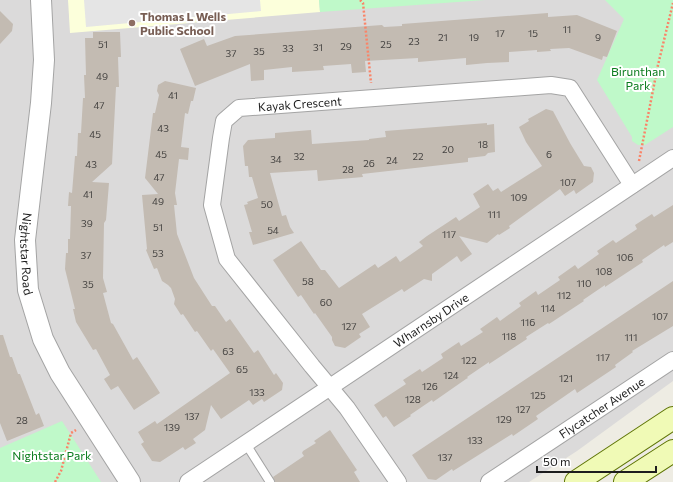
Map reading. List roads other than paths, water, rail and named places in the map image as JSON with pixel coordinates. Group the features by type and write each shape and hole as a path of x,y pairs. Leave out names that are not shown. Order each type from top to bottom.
{"main road":[{"path":"576,482 673,418"},
{"path":"625,482 673,451"}],"street":[{"name":"Nightstar Road","path":"41,0 44,60 41,103 25,240 28,290 43,339 60,373 130,482"},
{"name":"Kayak Crescent","path":"329,387 227,259 212,206 224,121 240,108 551,85 570,88 632,185"},
{"name":"Wharnsby Drive","path":"188,482 673,158"},
{"name":"Flycatcher Avenue","path":"489,482 673,360"},
{"path":"329,387 347,408 398,482"}],"lane":[{"path":"246,444 270,482"}],"place":[{"name":"Thomas L Wells Public School","path":"132,23"}],"park label":[{"name":"Birunthan Park","path":"638,78"},
{"name":"Nightstar Park","path":"52,455"}]}
